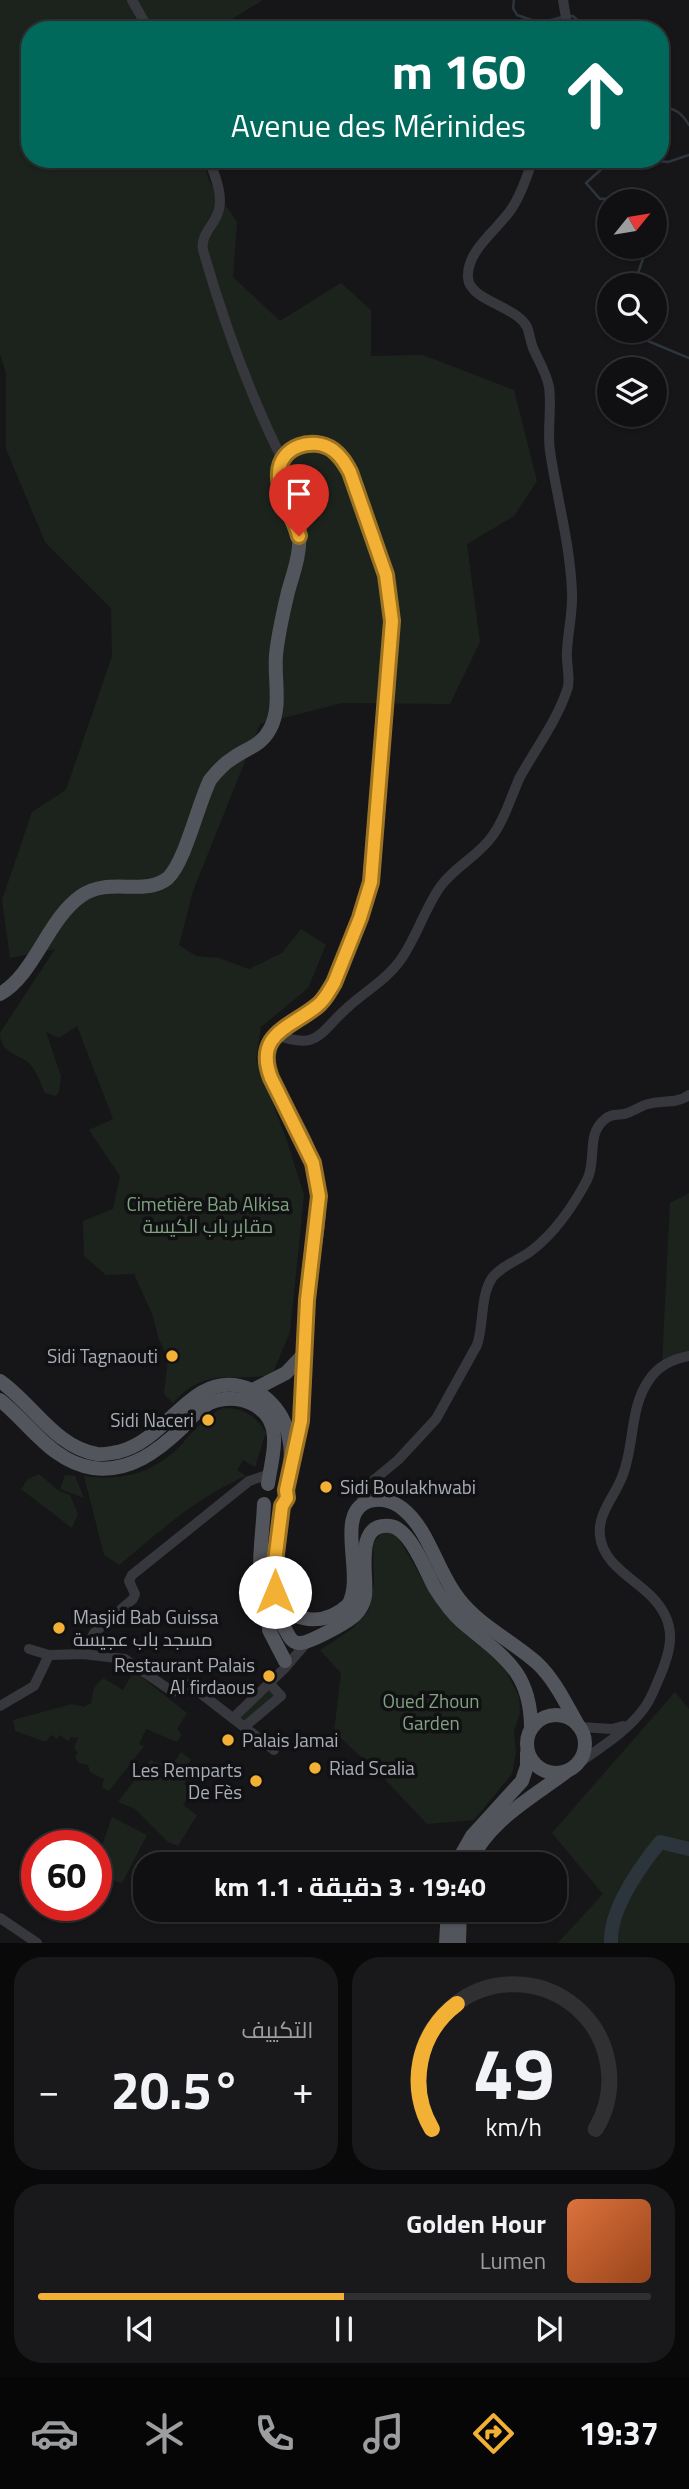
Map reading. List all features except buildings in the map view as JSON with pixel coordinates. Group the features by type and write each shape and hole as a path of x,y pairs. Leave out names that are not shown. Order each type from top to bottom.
{"main road":[{"path":"0,994 20,976 66,910 79,897 104,886 144,887 168,877 179,861 210,780 218,769 264,738 272,726 277,703 276,657 282,616 297,559 299,536 294,518 281,492 279,470 282,459 289,451 303,444 319,443 331,449 342,458 350,472 386,575 392,621 374,853 366,902 327,995 319,1004 276,1035 266,1054 266,1064 313,1163 318,1187 303,1355 300,1433 292,1460 262,1494 264,1504 260,1583 263,1598 271,1613 291,1640 297,1643 308,1640 335,1629 358,1612 365,1598 367,1539 383,1526 396,1528 408,1540 449,1609 511,1664 526,1698 531,1728"},
{"path":"253,1390 286,1373 303,1355"},
{"path":"0,1381 14,1391 62,1439 78,1448 98,1454 122,1451 149,1438 202,1391 227,1384 253,1390 274,1405 288,1432 292,1460"},
{"path":"0,1400 57,1453 75,1463 101,1469 116,1468 140,1460 158,1450 205,1406 225,1399 238,1399 259,1408 271,1423 274,1437 274,1483 287,1498 282,1506 273,1587 281,1604 303,1620 324,1619 338,1613 353,1597 355,1585 352,1525 360,1506 370,1501 385,1500 404,1510 419,1530 458,1598 480,1621 538,1665 553,1683 584,1737 585,1748 574,1767 500,1820 476,1852"},
{"path":"274,1483 288,1432 301,1404"},
{"path":"264,1504 272,1508 282,1506"},
{"path":"271,1613 269,1630 284,1665"},
{"path":"463,1852 472,1836 522,1781 527,1766 527,1739 538,1720 552,1714 566,1716 579,1726"},
{"path":"527,1751 534,1763 545,1771 559,1773 574,1767"},
{"path":"446,1943 447,1922"},
{"path":"459,1943 460,1922"}],"street":[{"path":"132,0 144,21"},
{"path":"564,2 567,21"},
{"path":"212,168 220,208 203,238 202,246 234,350 255,406 282,459"},
{"path":"276,1035 300,1042 310,1041 321,1035 339,1015 399,962 442,885 454,870 480,851 495,833 519,780 568,687 567,651 572,616 571,570 565,520 550,452 548,382 527,328 519,317 511,310 474,292 468,280 468,271 475,252 514,206 530,168"},
{"path":"360,1506 365,1488 398,1460 443,1408 477,1345 492,1278 542,1242 587,1180 592,1170 594,1138 601,1122 651,1103 679,1101 689,1095"},
{"path":"574,1767 643,1711 665,1666 671,1635 669,1623 657,1603 607,1555 600,1535 600,1524 626,1467 636,1410 644,1388 662,1366 689,1356"},
{"path":"83,1654 94,1633 134,1597 129,1581 132,1575 249,1481 274,1483"},
{"path":"284,1665 288,1633"},
{"path":"233,1718 308,1640"},
{"path":"29,1649 48,1656 83,1654 125,1659 173,1692 185,1684 274,1750"},
{"path":"0,1706 34,1686 48,1656"},
{"path":"244,1727 281,1696 269,1683"},
{"path":"579,1726 612,1729 629,1724"},
{"path":"0,1918 37,1943"}],"green space":[{"name":"Cimetière Bab Alkisa مقابر باب الكيسة","path":"0,0 263,0 229,21 21,21 21,168 205,168 209,181 237,222 233,277 280,321 341,283 371,310 371,356 423,355 514,390 537,481 514,516 467,544 480,642 450,704 342,703 260,724 193,891 179,945 196,956 219,958 249,969 282,953 301,929 326,945 308,988 261,1027 256,1059 304,1195 290,1332 272,1375 208,1380 185,1391 173,1403 164,1394 168,1359 134,1274 106,1275 84,1256 83,1221 113,1209 120,1176 89,1130 113,1119 77,1026 59,1038 46,1032 61,1076 59,1092 55,1096 45,1093 32,1066 11,1053 1,1040 0,1033 55,949 10,958 2,900 32,812 66,790 112,656 111,608 45,542 6,449 6,373 0,354"},
{"path":"689,1193 689,1356 662,1365 670,1203"},
{"path":"223,1408 237,1409 248,1414 266,1432 255,1467 243,1460 237,1470 246,1476 195,1504 119,1565 104,1555 84,1476 121,1477 154,1466 175,1451 203,1421"},
{"path":"39,1474 59,1491 70,1495 78,1514 72,1528 21,1489 28,1479"},
{"path":"65,1475 75,1476 84,1498 60,1489"},
{"name":"Oued Zhoun Garden","path":"383,1531 397,1536 441,1610 502,1664 519,1696 520,1713 514,1732 516,1752 512,1774 474,1820 427,1824 381,1775 334,1732 341,1673 320,1650 352,1629 369,1610 374,1584 373,1544"},
{"path":"134,1671 187,1713 177,1729 182,1735 177,1742 146,1729 139,1744 144,1746 109,1791 102,1788 104,1779 90,1772 88,1765 79,1763 75,1757 78,1753 74,1748 78,1738 71,1737 68,1741 60,1735 57,1739 51,1735 46,1742 15,1731 13,1720 72,1704 84,1707 91,1703 94,1688 103,1678 123,1690"},
{"path":"270,1684 281,1697 242,1729 231,1721"},
{"path":"675,1692 689,1709 689,1943 558,1943 603,1894 552,1833"},
{"path":"181,1752 191,1760 187,1765 193,1769 184,1784 192,1789 183,1805 197,1815 178,1846 168,1842 135,1809 118,1802 150,1760 171,1767"},
{"path":"112,1817 147,1835 138,1852 133,1852 133,1862 122,1883 112,1880 112,1830 107,1830"}],"waterway":[{"path":"514,0 513,8 517,15 534,21"},
{"path":"569,16 578,21"},
{"path":"547,21 562,17"},
{"path":"669,108 683,117 689,125"},
{"path":"669,162 689,155"},
{"path":"597,196 586,183 603,168"},
{"path":"638,273 643,259"},
{"path":"653,343 689,358"},
{"path":"611,1943 620,1903 635,1876 660,1842 689,1849"}],"place":[{"name":"Sidi Tagnaouti","path":"172,1356"},
{"name":"Sidi Naceri","path":"208,1420"},
{"name":"Sidi Boulakhwabi","path":"326,1487"},
{"name":"Masjid Bab Guissa مسجد باب عجيسة","path":"59,1628"},
{"name":"Restaurant Palais Al firdaous","path":"269,1676"},
{"name":"Palais Jamai","path":"228,1740"},
{"name":"Riad Scalia","path":"315,1768"},
{"name":"Les Remparts De Fès","path":"256,1781"}],"route":[{"path":"275,1592 273,1581 282,1506 287,1498 286,1490 300,1433 307,1300 319,1196 313,1163 271,1078 266,1054 269,1045 283,1028 305,1015 327,995 366,902 374,853 392,621 386,575 350,472 342,458 319,443 303,444 289,451 282,459 279,470 281,492 297,525 299,536"}]}
